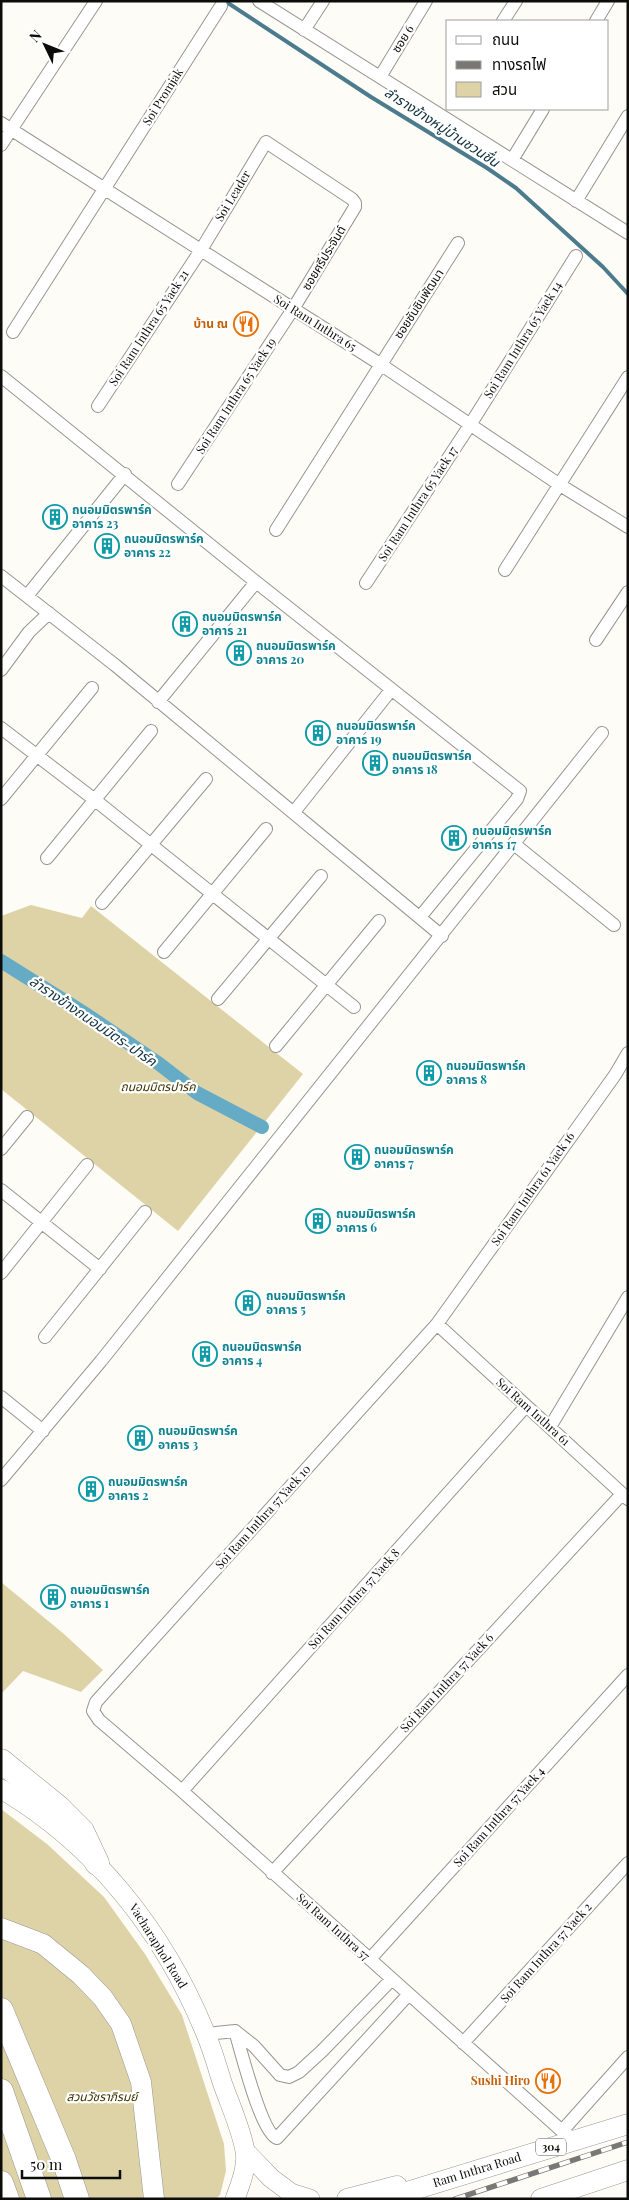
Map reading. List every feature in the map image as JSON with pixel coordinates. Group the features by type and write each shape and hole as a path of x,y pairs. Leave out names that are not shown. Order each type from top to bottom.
{"highway":[{"path":"1,1761 59,1808 82,1831 97,1863"},
{"path":"1,2010 64,2160 77,2199"},
{"path":"1,2091 39,2199"},
{"path":"1,2183 7,2199"}],"main road":[{"name":"Vacharaphol Road","path":"1,1789 30,1806 97,1863 134,1905 182,1982 206,2034 246,2152 272,2178 291,2193 310,2199"},
{"path":"1,1928 43,1944 81,1975 103,1998 121,2024 141,2082 154,2199"},
{"name":"Ram Inthra Road","path":"384,2199 475,2170 568,2136 628,2124"},
{"name":"Vacharaphol Road","path":"235,2199 242,2178 246,2152"},
{"path":"347,2199 393,2186 475,2170"},
{"path":"541,2199 628,2170"}],"street":[{"path":"1,145 6,126 96,1"},
{"path":"259,1 380,77 447,113 512,160 628,234"},
{"path":"304,30 323,1"},
{"name":"ซอย 6","path":"380,77 426,1"},
{"path":"504,20 516,1"},
{"path":"597,20 608,1"},
{"name":"Soi Promjak","path":"13,332 221,6"},
{"path":"512,160 542,110"},
{"path":"576,201 628,116"},
{"name":"Soi Ram Inthra 65","path":"6,126 380,364 560,485 628,527"},
{"name":"Soi Leader","path":"201,250 266,142 352,199 355,202 355,207"},
{"name":"ซอยศรีประจันต์","path":"293,309 355,207"},
{"name":"ซอยซันชินพัฒนา","path":"276,530 458,244"},
{"name":"Soi Ram Inthra 65 Yaek 21","path":"98,406 201,250"},
{"name":"Soi Ram Inthra 65 Yaek 14","path":"470,425 576,256"},
{"name":"Soi Ram Inthra 65 Yaek 19","path":"178,484 293,309"},
{"path":"1,376 391,690 520,791 517,800 420,917"},
{"path":"506,570 628,378"},
{"name":"Soi Ram Inthra 65 Yaek 17","path":"366,583 470,425"},
{"path":"27,596 125,474"},
{"path":"1,576 115,665 442,936"},
{"path":"158,702 256,582"},
{"path":"596,640 628,592"},
{"path":"1,670 29,632 49,613"},
{"path":"1,799 92,688"},
{"path":"294,812 391,690"},
{"path":"1,728 151,844 354,1007"},
{"path":"47,858 151,731"},
{"path":"1,1480 102,1361 602,733"},
{"path":"102,903 206,779"},
{"path":"164,952 266,829"},
{"path":"514,844 614,924"},
{"path":"218,999 321,876"},
{"path":"276,1046 379,921"},
{"name":"Soi Ram Inthra 61 Yaek 16","path":"437,1324 610,1082 628,1053"},
{"path":"1,1149 27,1117"},
{"path":"1,1273 87,1165"},
{"path":"1,1190 100,1269"},
{"path":"45,1338 145,1212"},
{"path":"550,1428 628,1297"},
{"name":"Soi Ram Inthra 61","path":"437,1324 625,1496"},
{"name":"Soi Ram Inthra 57 Yaek 10","path":"93,1711 96,1702 437,1324"},
{"path":"1,1397 42,1431"},
{"name":"Soi Ram Inthra 57 Yaek 8","path":"182,1791 526,1406"},
{"name":"Soi Ram Inthra 57 Yaek 6","path":"272,1872 625,1496"},
{"name":"Soi Ram Inthra 57 Yaek 4","path":"370,1959 628,1675"},
{"name":"Soi Ram Inthra 57","path":"93,1711 99,1720 182,1791 568,2136"},
{"name":"Soi Ram Inthra 57 Yaek 2","path":"463,2043 628,1863"},
{"path":"206,2034 235,2031 254,2046 280,2075 289,2076 299,2072 322,2051 392,1979"},
{"path":"235,2031 263,2119 271,2134 277,2138 410,1994"},
{"path":"568,2136 628,2057"}],"green space":[{"name":"ถนอมมิตรปาร์ค","path":"31,905 82,918 91,906 303,1074 178,1231 1,1089 1,916"},
{"path":"1,1582 64,1634 103,1670 81,1692 23,1671 1,1694"},
{"name":"สวนวัชราภิรมย์","path":"1,1809 47,1844 104,1897 145,1954 182,2015 224,2144 226,2171 220,2195 215,2199 1,2199"}],"waterway":[{"name":"ลำรางข้างหมู่บ้านชวนชื่น","path":"225,1 371,97 487,168 516,188 603,267 628,294"},
{"name":"ลำรางข้างถนอมมิตร-ปาร์ค","path":"1,961 87,1015 158,1063 197,1093 262,1127"}],"railway":[{"path":"455,2199 628,2142"}],"place":[{"name":"บ้าน ณ","path":"246,324"},
{"name":"ถนอมมิตรพาร์ค อาคาร 23","path":"55,517"},
{"name":"ถนอมมิตรพาร์ค อาคาร 22","path":"107,546"},
{"name":"ถนอมมิตรพาร์ค อาคาร 21","path":"185,624"},
{"name":"ถนอมมิตรพาร์ค อาคาร 20","path":"239,653"},
{"name":"ถนอมมิตรพาร์ค อาคาร 19","path":"318,733"},
{"name":"ถนอมมิตรพาร์ค อาคาร 18","path":"375,763"},
{"name":"ถนอมมิตรพาร์ค อาคาร 17","path":"454,838"},
{"name":"ถนอมมิตรพาร์ค อาคาร 8","path":"429,1073"},
{"name":"ถนอมมิตรพาร์ค อาคาร 7","path":"357,1157"},
{"name":"ถนอมมิตรพาร์ค อาคาร 6","path":"318,1221"},
{"name":"ถนอมมิตรพาร์ค อาคาร 5","path":"248,1303"},
{"name":"ถนอมมิตรพาร์ค อาคาร 4","path":"205,1354"},
{"name":"ถนอมมิตรพาร์ค อาคาร 3","path":"140,1438"},
{"name":"ถนอมมิตรพาร์ค อาคาร 2","path":"91,1489"},
{"name":"ถนอมมิตรพาร์ค อาคาร 1","path":"53,1597"},
{"name":"Sushi Hiro","path":"548,2081"}]}
